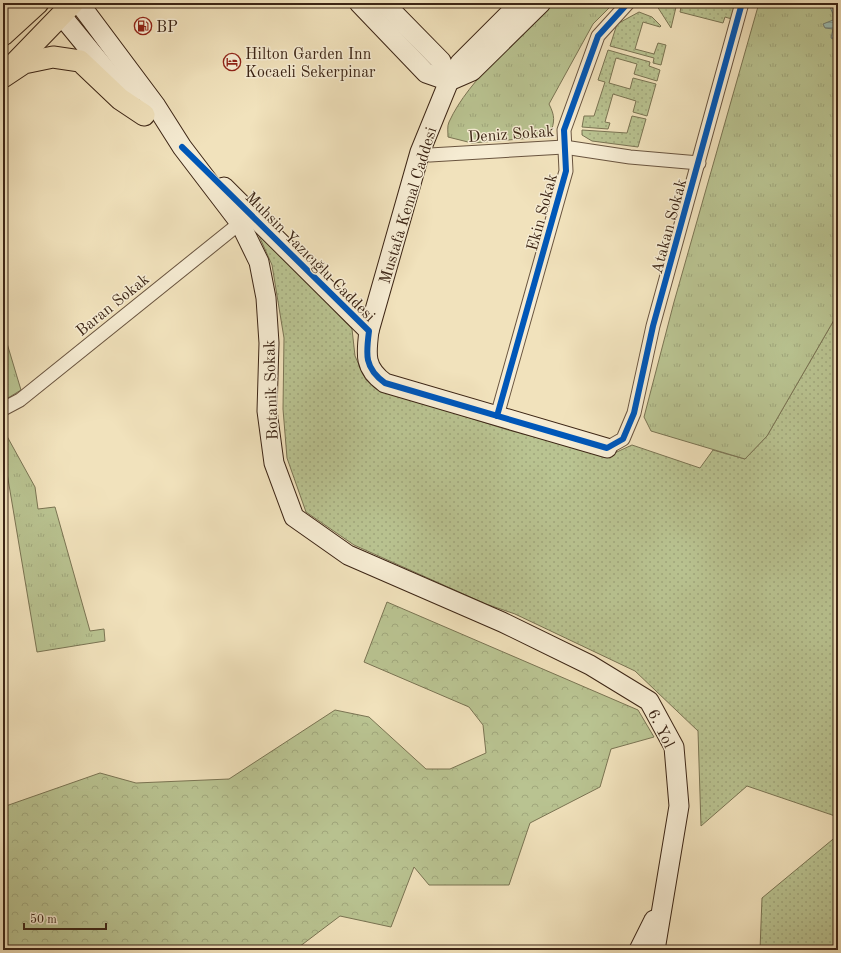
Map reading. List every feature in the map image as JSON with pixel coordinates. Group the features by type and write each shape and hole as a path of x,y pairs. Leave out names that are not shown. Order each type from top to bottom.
{"main road":[{"path":"3,25 7,19 12,3"},
{"path":"3,36 38,3"},
{"name":"Muhsin Yazıcığlu Caddesi","path":"79,3 156,106 182,147"},
{"path":"359,3 426,73 449,80 472,71 541,3"},
{"path":"384,3 441,60 449,80"},
{"name":"Mustafa Kemal Caddesi","path":"369,331 420,152 449,80 460,63 520,3"},
{"path":"3,76 62,7"},
{"name":"Muhsin Yazıcığlu Caddesi","path":"62,7 144,115 182,147 369,331 367,348 369,365 377,377 385,383 608,448"},
{"path":"3,76 24,63 54,57 80,61 120,99 144,115"},
{"name":"Botanik Sokak","path":"182,147 240,223 258,262 266,298 269,343 268,410 274,463 294,517 348,555 502,622"},
{"name":"6. Yol","path":"502,622 590,665 649,701 674,747 679,806 655,950"},
{"path":"639,950 665,897"}],"street":[{"name":"Ekin Sokak","path":"497,416 566,171 564,130 598,36 628,3"},
{"name":"Atakan Sokak","path":"608,448 623,438 634,413 653,326 742,3"},
{"name":"Deniz Sokak","path":"420,152 430,155 564,147 630,156 699,162"},
{"name":"Baran Sokak","path":"3,409 20,400 240,223"}],"green space":[{"path":"555,3 614,3 593,24 549,104 554,119 550,134 532,138 472,143 448,137 449,122 469,89 497,58"},
{"path":"655,3 677,3 671,28"},
{"path":"682,3 739,3 735,20 725,17 723,23 680,12"},
{"path":"759,3 838,3 838,313 767,436 745,459 651,431 644,417 674,302"},
{"path":"639,12 652,17 661,26 643,22 635,49 654,54 658,43 666,45 661,65 653,63 654,58 610,46 617,24"},
{"path":"608,50 650,62 649,66 660,70 657,81 634,74 637,64 616,58 609,83 630,89 633,78 656,84 647,116 633,112 636,101 613,94 605,122 610,123 608,129 582,127 584,116 594,116 605,82 598,80"},
{"path":"632,116 646,119 638,147 592,141 582,135 582,130 627,133"},
{"path":"256,229 352,329 355,356 366,380 391,393 508,430 608,456 632,445 700,468 713,450 745,459 767,436 838,313 838,817 747,786 701,826 698,731 635,671 515,614 486,604 354,545 306,512 287,458 283,409 284,338 272,265"},
{"path":"3,330 21,390 3,401"},
{"path":"3,429 35,487 38,509 55,507 90,631 104,629 105,641 37,652 3,449"},
{"path":"387,602 638,710 654,737 611,749 600,787 530,823 509,885 429,885 414,867 391,927 340,916 295,950 3,950 3,807 100,773 136,783 229,779 335,710 369,717 426,769 450,769 486,753 483,725 469,707 364,662"},
{"path":"838,835 838,950 760,950 762,898"}],"water":[{"path":"831,3 838,3 838,39 835,40 831,38 833,29 825,28 823,24 833,20 833,14 830,7"}],"cycle path":[{"path":"497,416 566,171 564,130 598,36 628,3"},
{"path":"182,147 369,331 367,347 368,360 373,372 385,383 607,448 623,439 634,413 653,326 742,3"}],"place":[{"name":"BP","path":"143,26"},
{"name":"Hilton Garden Inn Kocaeli Sekerpinar","path":"232,62"}]}
